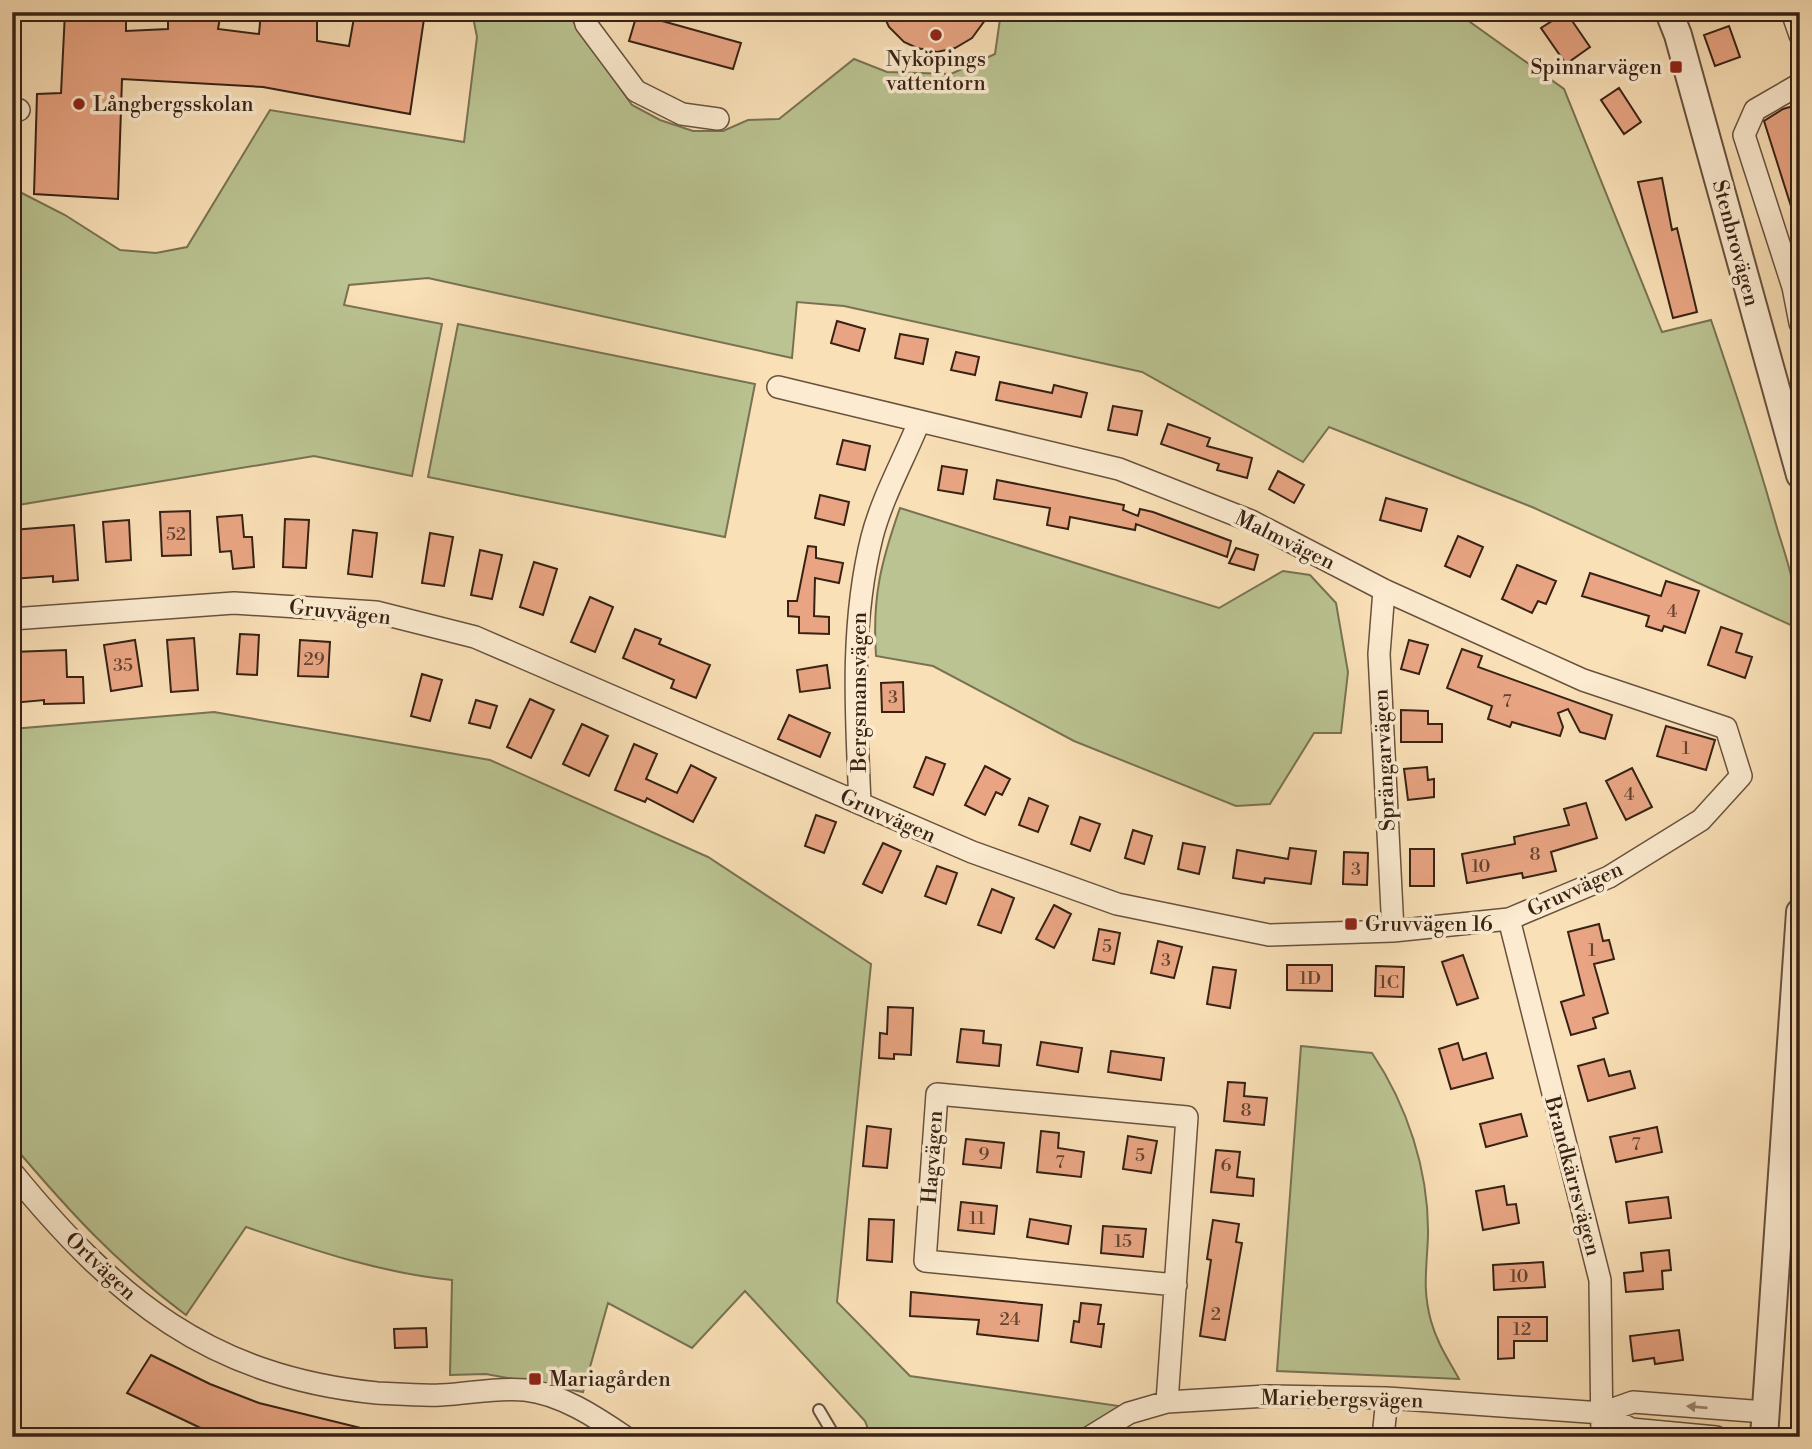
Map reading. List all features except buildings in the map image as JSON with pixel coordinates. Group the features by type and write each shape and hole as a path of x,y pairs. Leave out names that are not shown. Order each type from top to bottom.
{"street":[{"path":"583,12 586,24 636,91 682,114 718,119"},
{"name":"Stenbrovägen","path":"1669,12 1678,35 1800,475"},
{"path":"1792,12 1800,35"},
{"path":"1800,84 1755,110 1744,135 1797,286 1800,323"},
{"name":"Malmvägen","path":"778,387 1118,469 1251,520 1384,590 1583,680 1726,728 1741,776"},
{"name":"Bergsmansvägen","path":"860,803 856,700 857,608 873,534 919,422"},
{"name":"Sprängarvägen","path":"1384,590 1379,654 1393,931"},
{"name":"Gruvvägen","path":"12,619 234,603 376,612 475,638 972,852 1117,904 1269,935 1393,931 1509,919 1609,877 1701,820 1741,776"},
{"path":"1765,1424 1800,912"},
{"name":"Brandkärrsvägen","path":"1509,919 1600,1280 1602,1437"},
{"name":"Hagvägen","path":"1167,1402 1176,1285 1187,1117 937,1094 925,1261 1176,1285"},
{"name":"Ortvägen","path":"12,1172 45,1212 126,1292 164,1323 240,1362 280,1376 364,1391 440,1395 526,1390 577,1408 625,1437"},
{"name":"Mariebergsvägen","path":"1090,1437 1129,1413 1167,1402 1267,1396 1387,1398 1602,1413 1633,1402 1765,1424"},
{"path":"1383,1437 1387,1398"},
{"name":"Mariebergsvägen","path":"1602,1413 1631,1429 1716,1437"}],"lane":[{"path":"819,1410 835,1437"}],"green space":[{"path":"472,12 571,12 572,20 632,105 660,120 693,131 723,131 748,120 779,119 854,59 887,72 951,74 995,54 1001,12 1456,12 1564,89 1662,332 1711,320 1791,574 1796,601 1795,627 1532,507 1329,427 1303,462 1142,372 844,306 797,302 792,358 428,278 349,285 344,305 442,324 412,476 314,456 12,506 12,188 65,215 120,250 156,253 187,247 270,110 464,142 477,37"},
{"path":"458,324 755,384 725,537 428,477"},
{"path":"900,508 1219,608 1283,571 1310,575 1336,603 1348,672 1341,733 1314,733 1270,804 1236,806 1074,741 933,666 876,656 875,616 879,580"},
{"path":"214,712 490,760 708,857 871,964 837,1302 910,1376 1126,1407 1077,1437 871,1437 865,1421 745,1291 692,1348 608,1303 583,1392 486,1374 450,1375 452,1280 373,1266 246,1227 186,1315 137,1276 94,1235 12,1144 12,729"},
{"path":"1301,1046 1372,1053 1396,1094 1414,1140 1425,1187 1428,1309 1436,1337 1459,1379 1277,1371"}],"place":[{"name":"Nyköpings vattentorn","path":"936,35"},
{"name":"Spinnarvägen","path":"1676,67"},
{"name":"Långbergsskolan","path":"79,104"},
{"name":"Gruvvägen 16","path":"1351,924"},
{"name":"Mariagården","path":"535,1379"}]}
